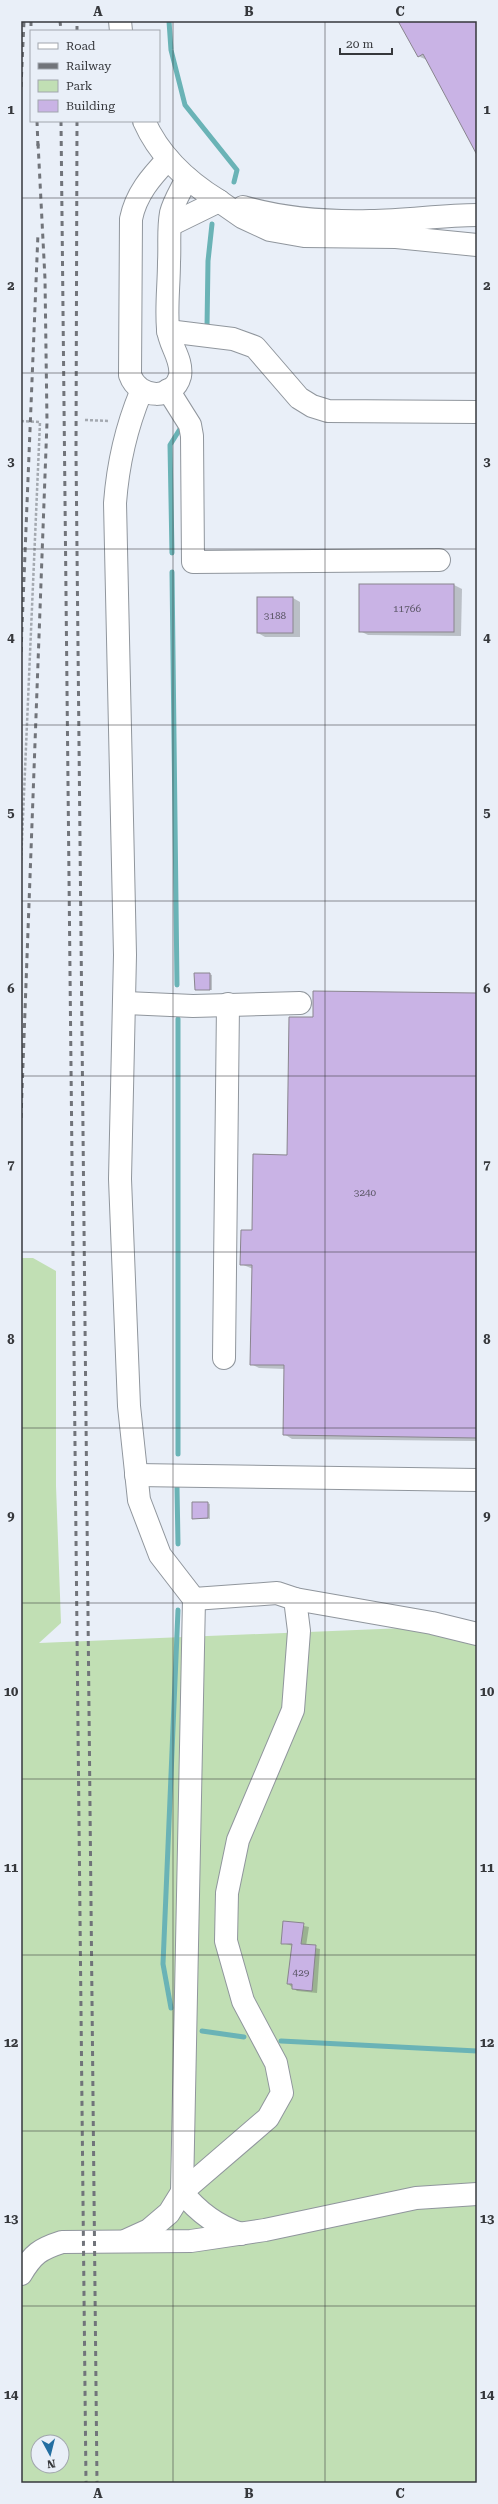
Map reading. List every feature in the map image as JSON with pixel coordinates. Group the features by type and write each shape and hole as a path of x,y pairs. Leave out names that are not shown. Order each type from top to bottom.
{"main road":[{"path":"145,122 168,158 199,189 219,201 242,218 270,230 304,236 396,237 477,244"},
{"path":"168,158 134,203 131,219 130,375 132,383 141,392 154,394 168,390 174,386 180,376 179,360 168,331 170,224 174,202 187,178"},
{"path":"170,224 219,201 258,211 332,221 371,222 477,215"},
{"path":"168,331 233,339 255,347 299,398 312,406 328,411 477,412"},
{"path":"168,390 190,425 192,436 193,562 439,560"},
{"path":"141,392 129,421 120,456 115,502 126,1003 120,1178 129,1406 139,1500 160,1555 194,1600 182,2192 193,2205 207,2217 223,2228 241,2234"},
{"path":"126,1003 300,1003"},
{"path":"224,1358 228,1004"},
{"path":"136,1475 477,1480"},
{"path":"194,1600 277,1593 295,1599 432,1623 477,1634"},
{"path":"127,2240 149,2230 170,2213 182,2192 268,2118 282,2092 276,2063 243,2001 226,1941 227,1900 238,1840 293,1710 299,1632 295,1599"},
{"path":"21,2274 29,2260 42,2248 62,2242 127,2240 191,2242 241,2234 416,2198 477,2194"}],"path":[{"path":"85,420 129,421"},
{"path":"21,421 40,422 21,863"}],"green space":[{"path":"21,1258 33,1258 56,1271 56,1486 61,1623 39,1643 477,1625 477,2483 21,2483"}],"building":[{"path":"398,21 477,21 477,155 423,54 418,57"},
{"path":"359,584 454,584 454,632 359,632"},
{"path":"257,597 293,597 293,633 257,633"},
{"path":"194,973 210,973 210,990 195,990"},
{"path":"313,991 477,993 477,1438 283,1435 284,1365 250,1365 252,1265 240,1265 241,1230 252,1230 253,1154 287,1155 289,1017 313,1017"},
{"path":"192,1502 208,1502 208,1518 192,1519"},
{"path":"283,1921 304,1923 301,1944 316,1945 312,1991 292,1989 292,1984 287,1984 292,1944 281,1944"}],"waterway":[{"path":"169,21 171,50 185,105 237,170 234,182"},
{"path":"207,327 208,261 212,224"},
{"path":"172,553 170,445 180,429"},
{"path":"172,572 177,985"},
{"path":"178,1019 178,1454"},
{"path":"177,1487 178,1544"},
{"path":"171,2008 163,1964 178,1610"},
{"path":"202,2031 244,2037"},
{"path":"281,2041 477,2051"}],"railway":[{"path":"21,87 24,21"},
{"path":"31,21 31,30"},
{"path":"60,21 61,30"},
{"path":"77,21 77,30"},
{"path":"37,122 38,147"},
{"path":"61,122 86,2483"},
{"path":"77,122 76,453 97,2483"},
{"path":"21,1118 47,422 45,279 38,143"},
{"path":"21,652 38,233"}]}
